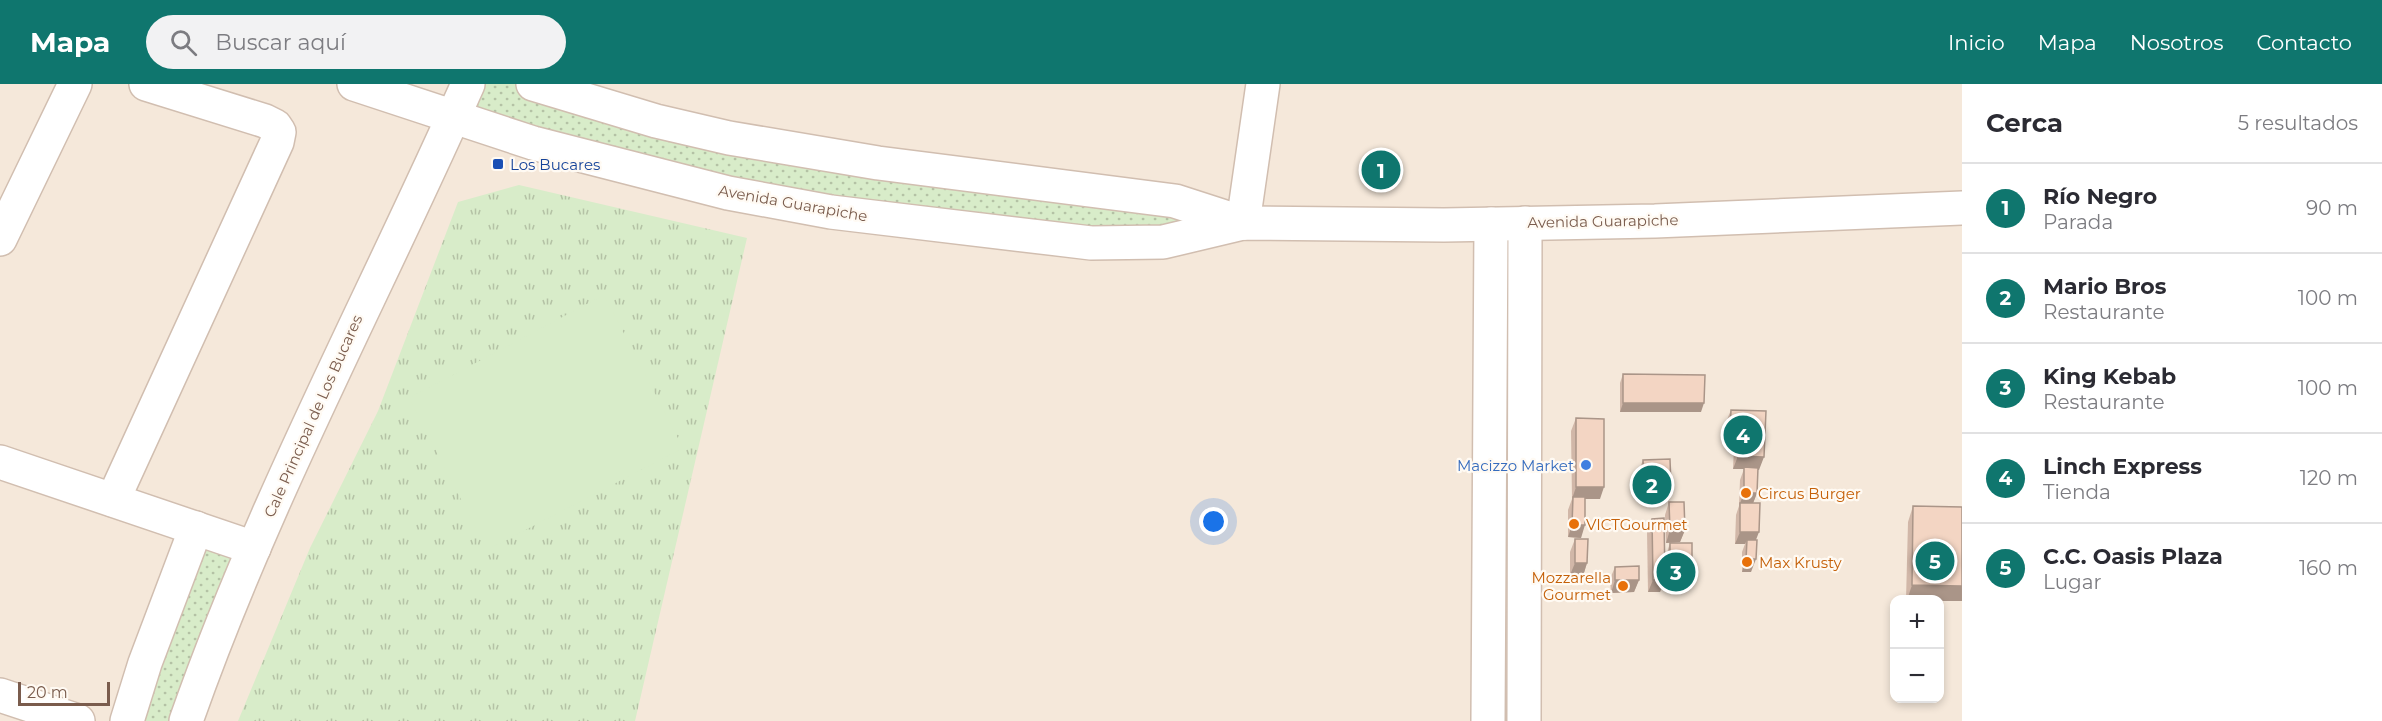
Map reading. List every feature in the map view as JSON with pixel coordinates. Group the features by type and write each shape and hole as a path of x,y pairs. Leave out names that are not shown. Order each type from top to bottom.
{"street":[{"path":"0,239 75,84"},
{"path":"113,500 277,142 279,132 275,126 264,121 146,84"},
{"name":"Avenida Guarapiche","path":"354,84 453,117 620,167 728,193 831,212 1091,243 1163,242 1243,223 1491,224 1962,208"},
{"name":"Cale Principal de Los Bucares","path":"186,721 254,548 367,296 468,84"},
{"name":"Avenida Guarapiche","path":"533,84 656,121 729,138 866,161 1174,201 1243,223"},
{"path":"1243,223 1263,84"},
{"path":"1524,721 1525,223"},
{"path":"1488,721 1487,553 1491,224"},
{"path":"0,462 254,548"},
{"path":"127,721 145,663 196,528"},
{"path":"1487,553 1525,553"},
{"path":"0,695 78,721"}],"shaded area":[{"path":"0,84 1962,84 1962,721 0,721"}],"green space":[{"path":"468,84 533,84 1243,223 1163,242 944,226 453,117"},
{"path":"519,185 747,238 635,721 238,721 310,548 378,411 458,202"},
{"path":"604,295 683,448 487,550 409,398"},
{"path":"196,528 254,548 186,721 128,721"}],"building":[{"path":"1623,374 1705,375 1704,403 1623,403"},
{"path":"1731,410 1766,411 1764,457 1738,456 1739,433 1730,433"},
{"name":"Macizzo Market","path":"1576,418 1604,419 1604,487 1576,487"},
{"path":"1670,459 1671,485 1644,486 1643,460"},
{"path":"1744,467 1758,468 1757,493 1744,493"},
{"path":"1573,497 1585,497 1585,525 1572,525"},
{"path":"1669,502 1684,502 1685,530 1670,530"},
{"path":"1740,503 1760,503 1759,532 1740,532"},
{"path":"1913,506 1962,507 1962,586 1912,585"},
{"path":"1664,518 1665,579 1653,580 1652,519"},
{"path":"1575,539 1588,539 1587,563 1575,563"},
{"path":"1747,540 1757,540 1756,559 1746,559"},
{"path":"1670,543 1692,543 1692,575 1670,575"},
{"path":"1639,566 1639,580 1615,580 1615,567"}],"place":[{"name":"Los Bucares","path":"498,164"},
{"name":"Río Negro","path":"1381,170"},
{"name":"Linch Express","path":"1743,435"},
{"name":"Macizzo Market","path":"1586,465"},
{"name":"Mario Bros","path":"1652,485"},
{"name":"Circus Burger","path":"1746,493"},
{"name":"VICTGourmet","path":"1574,524"},
{"name":"C.C. Oasis Plaza","path":"1935,561"},
{"name":"Max Krusty","path":"1747,562"},
{"name":"King Kebab","path":"1676,572"},
{"name":"Mozzarella Gourmet","path":"1623,586"}]}
